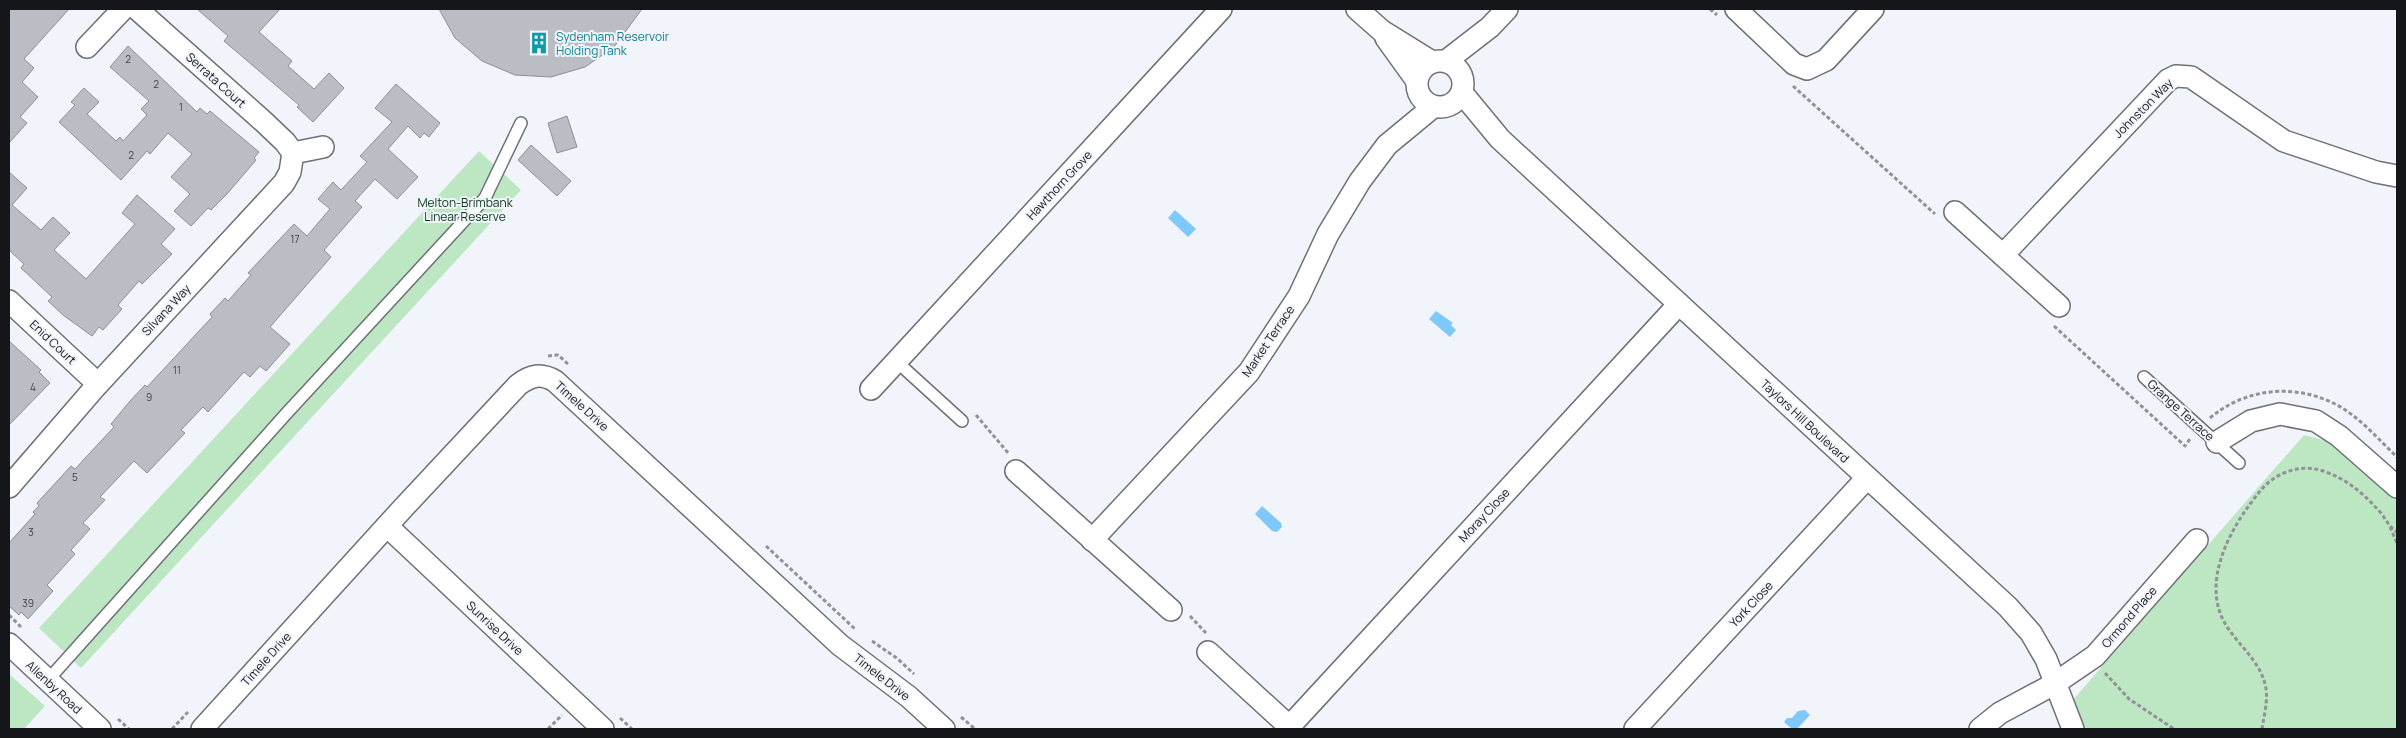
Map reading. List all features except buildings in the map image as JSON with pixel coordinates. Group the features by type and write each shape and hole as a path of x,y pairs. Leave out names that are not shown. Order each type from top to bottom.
{"street":[{"path":"87,47 123,9"},
{"name":"Serrata Court","path":"137,9 271,129 285,142 293,153"},
{"name":"Hawthorn Grove","path":"871,389 1221,9"},
{"name":"Taylors Hill Boulevard","path":"1357,9 2008,607 2031,633 2046,659 2054,684 2073,729"},
{"name":"Market Terrace","path":"1092,540 1249,372 1299,296 1328,234 1360,181 1390,141 1507,9"},
{"path":"1736,9 1794,64 1807,69 1826,60 1873,9"},
{"name":"Johnston Way","path":"2003,255 2168,80 2176,76 2191,77 2207,86 2225,102 2284,141 2376,172 2397,176"},
{"path":"293,153 323,147"},
{"name":"Silvana Way","path":"9,487 98,384 284,183 290,172 293,153"},
{"path":"1955,212 2059,306"},
{"name":"Enid Court","path":"9,301 98,384"},
{"name":"Moray Close","path":"1208,652 1290,728 1679,304"},
{"name":"Timele Drive","path":"202,729 518,385 535,375 546,376 555,381 840,645 909,697 944,729"},
{"name":"Grange Terrace","path":"2217,442 2251,421 2280,414 2316,420 2339,436 2397,487"},
{"path":"1016,471 1171,610"},
{"name":"York Close","path":"1635,729 1867,478"},
{"name":"Sunrise Drive","path":"387,526 591,725"},
{"name":"Ormond Place","path":"1980,729 2000,713 2054,684 2093,658 2197,540"},
{"name":"Allenby Road","path":"9,644 100,729"}],"lane":[{"path":"48,680 285,415 485,198 521,123"},
{"path":"896,361 962,421"},
{"name":"Grange Terrace","path":"2144,377 2239,463"}],"path":[{"path":"953,413 963,403 980,418 1009,454 1022,465 1016,471"},
{"path":"2262,729 2266,696 2265,684 2250,654 2228,630 2218,600 2217,580 2221,558 2240,516 2264,486 2278,475 2306,468 2325,471 2345,481 2362,493 2397,532"},
{"path":"2387,521 2397,542"},
{"path":"2093,658 2129,699 2174,729"},
{"path":"172,729 192,708"}],"green space":[{"name":"Melton-Brimbank Linear Reserve","path":"479,151 521,190 81,668 39,628"},
{"path":"2304,435 2332,442 2397,498 2397,729 2086,729 2072,701"},
{"path":"9,674 45,706 24,729 9,729"}],"water":[{"path":"1175,210 1196,229 1188,237 1168,218"},
{"path":"1436,311 1453,323 1451,325 1456,330 1450,337 1429,319"},
{"path":"1262,506 1281,523 1282,527 1277,532 1272,531 1255,514"},
{"path":"1805,710 1810,715 1797,729 1792,729 1784,722 1787,718 1792,718 1798,711"}],"place":[{"name":"Sydenham Reservoir Holding Tank","path":"539,43"}]}
